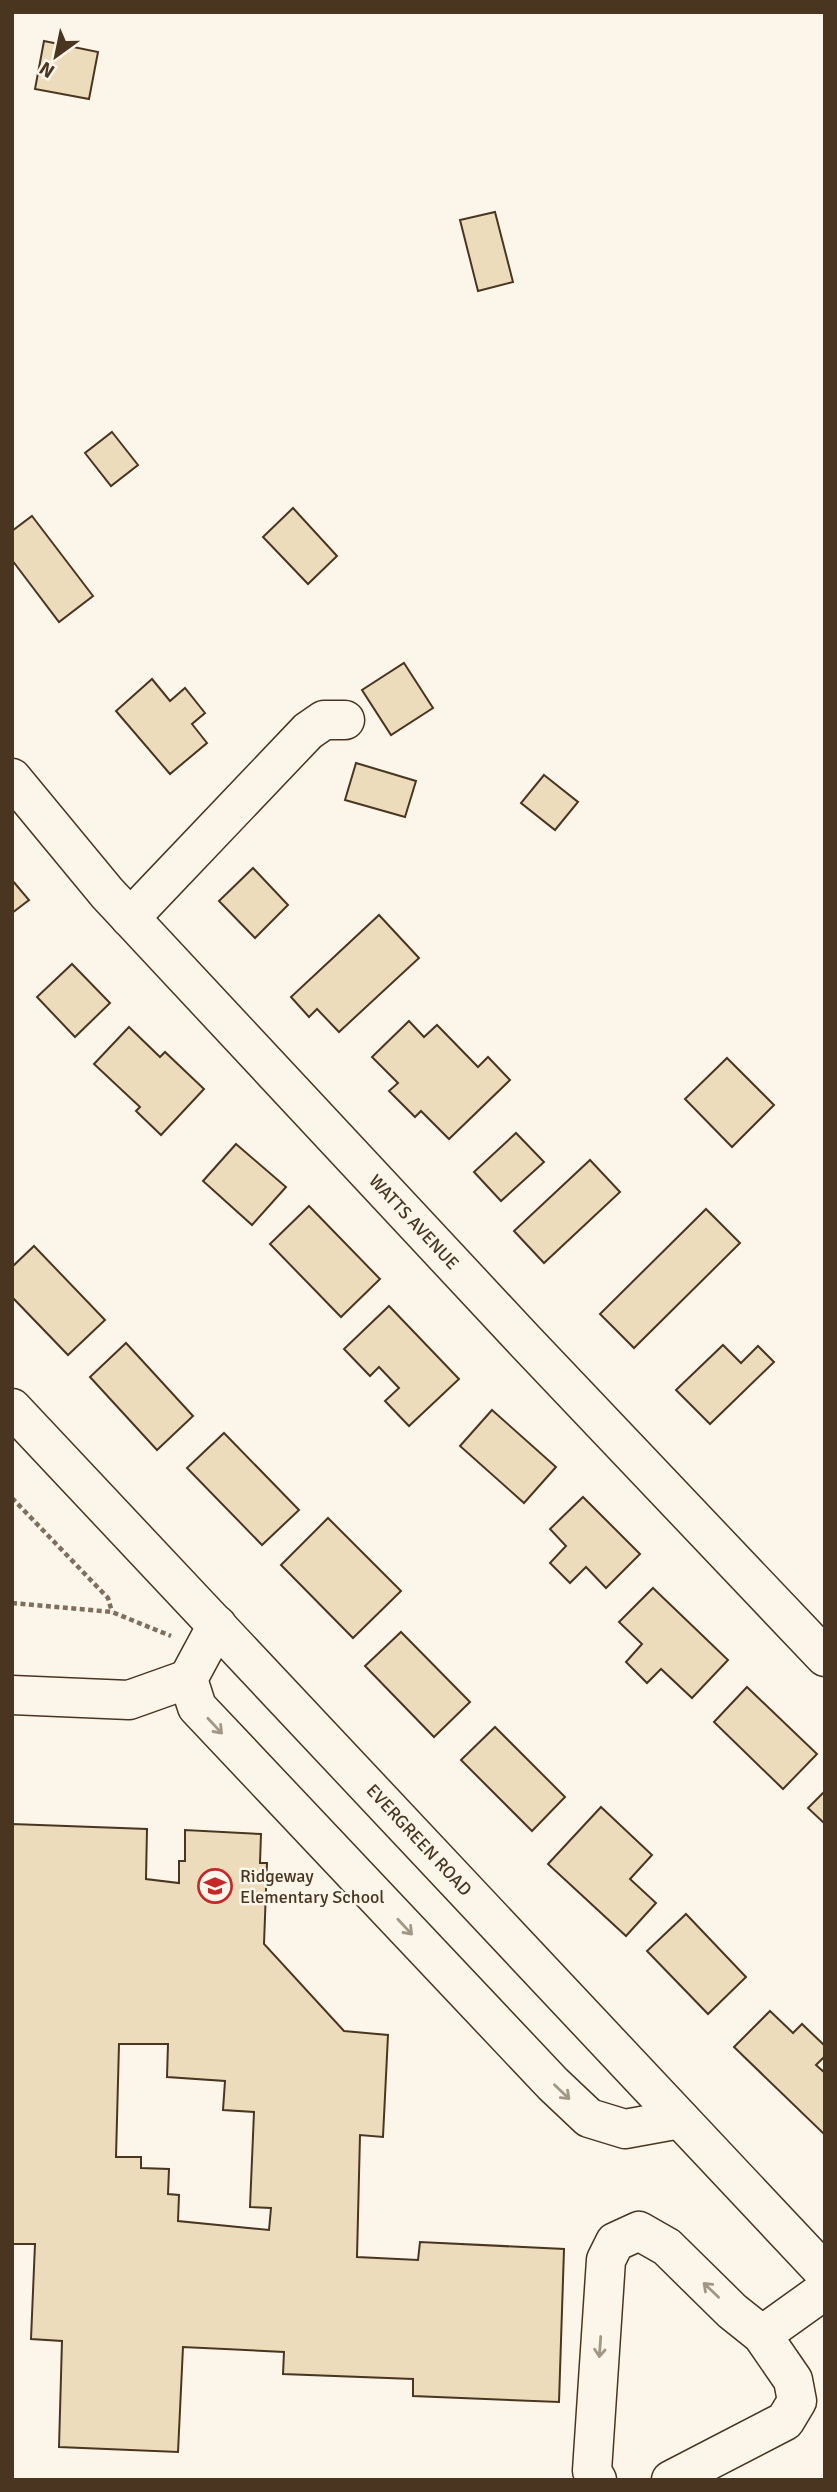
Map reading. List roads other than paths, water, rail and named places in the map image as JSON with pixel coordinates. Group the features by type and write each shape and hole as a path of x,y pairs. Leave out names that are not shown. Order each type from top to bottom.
{"street":[{"path":"130,918 308,731 324,720 345,720"},
{"name":"WATTS AVENUE","path":"12,778 130,918 825,1657"},
{"name":"EVERGREEN ROAD","path":"12,1408 825,2273"},
{"path":"12,1695 129,1700 188,1679 217,1625"},
{"path":"188,1679 197,1707 553,2084 589,2118 625,2129 680,2119"},
{"path":"597,2480 592,2471 606,2260 615,2242 639,2231 667,2247 732,2311 762,2335 793,2380 797,2401 785,2421 671,2480"},
{"path":"762,2335 825,2290"}],"place":[{"name":"Ridgeway Elementary School","path":"215,1886"}]}
